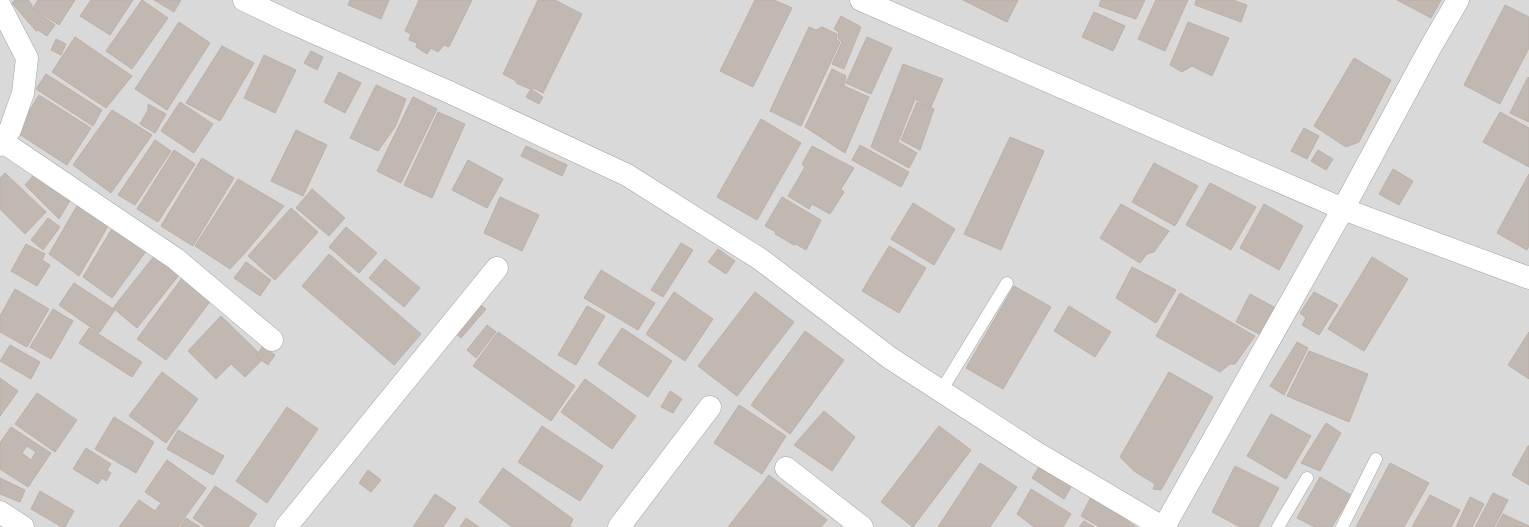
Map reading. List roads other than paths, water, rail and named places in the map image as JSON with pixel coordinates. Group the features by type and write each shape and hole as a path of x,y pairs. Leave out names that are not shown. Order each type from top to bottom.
{"street":[{"path":"244,0 627,174 760,259 890,358 1035,452 1163,527 1343,209 1430,48 1458,0"},
{"path":"861,0 1343,209 1529,278"},
{"path":"0,6 27,58 23,92 10,130 2,144 176,259 272,340"},
{"path":"286,527 497,268"},
{"path":"619,527 710,407"},
{"path":"786,468 862,527"},
{"path":"0,512 23,527"}],"lane":[{"path":"941,391 1007,283"},
{"path":"1342,527 1376,459"},
{"path":"1278,527 1307,478"}]}
